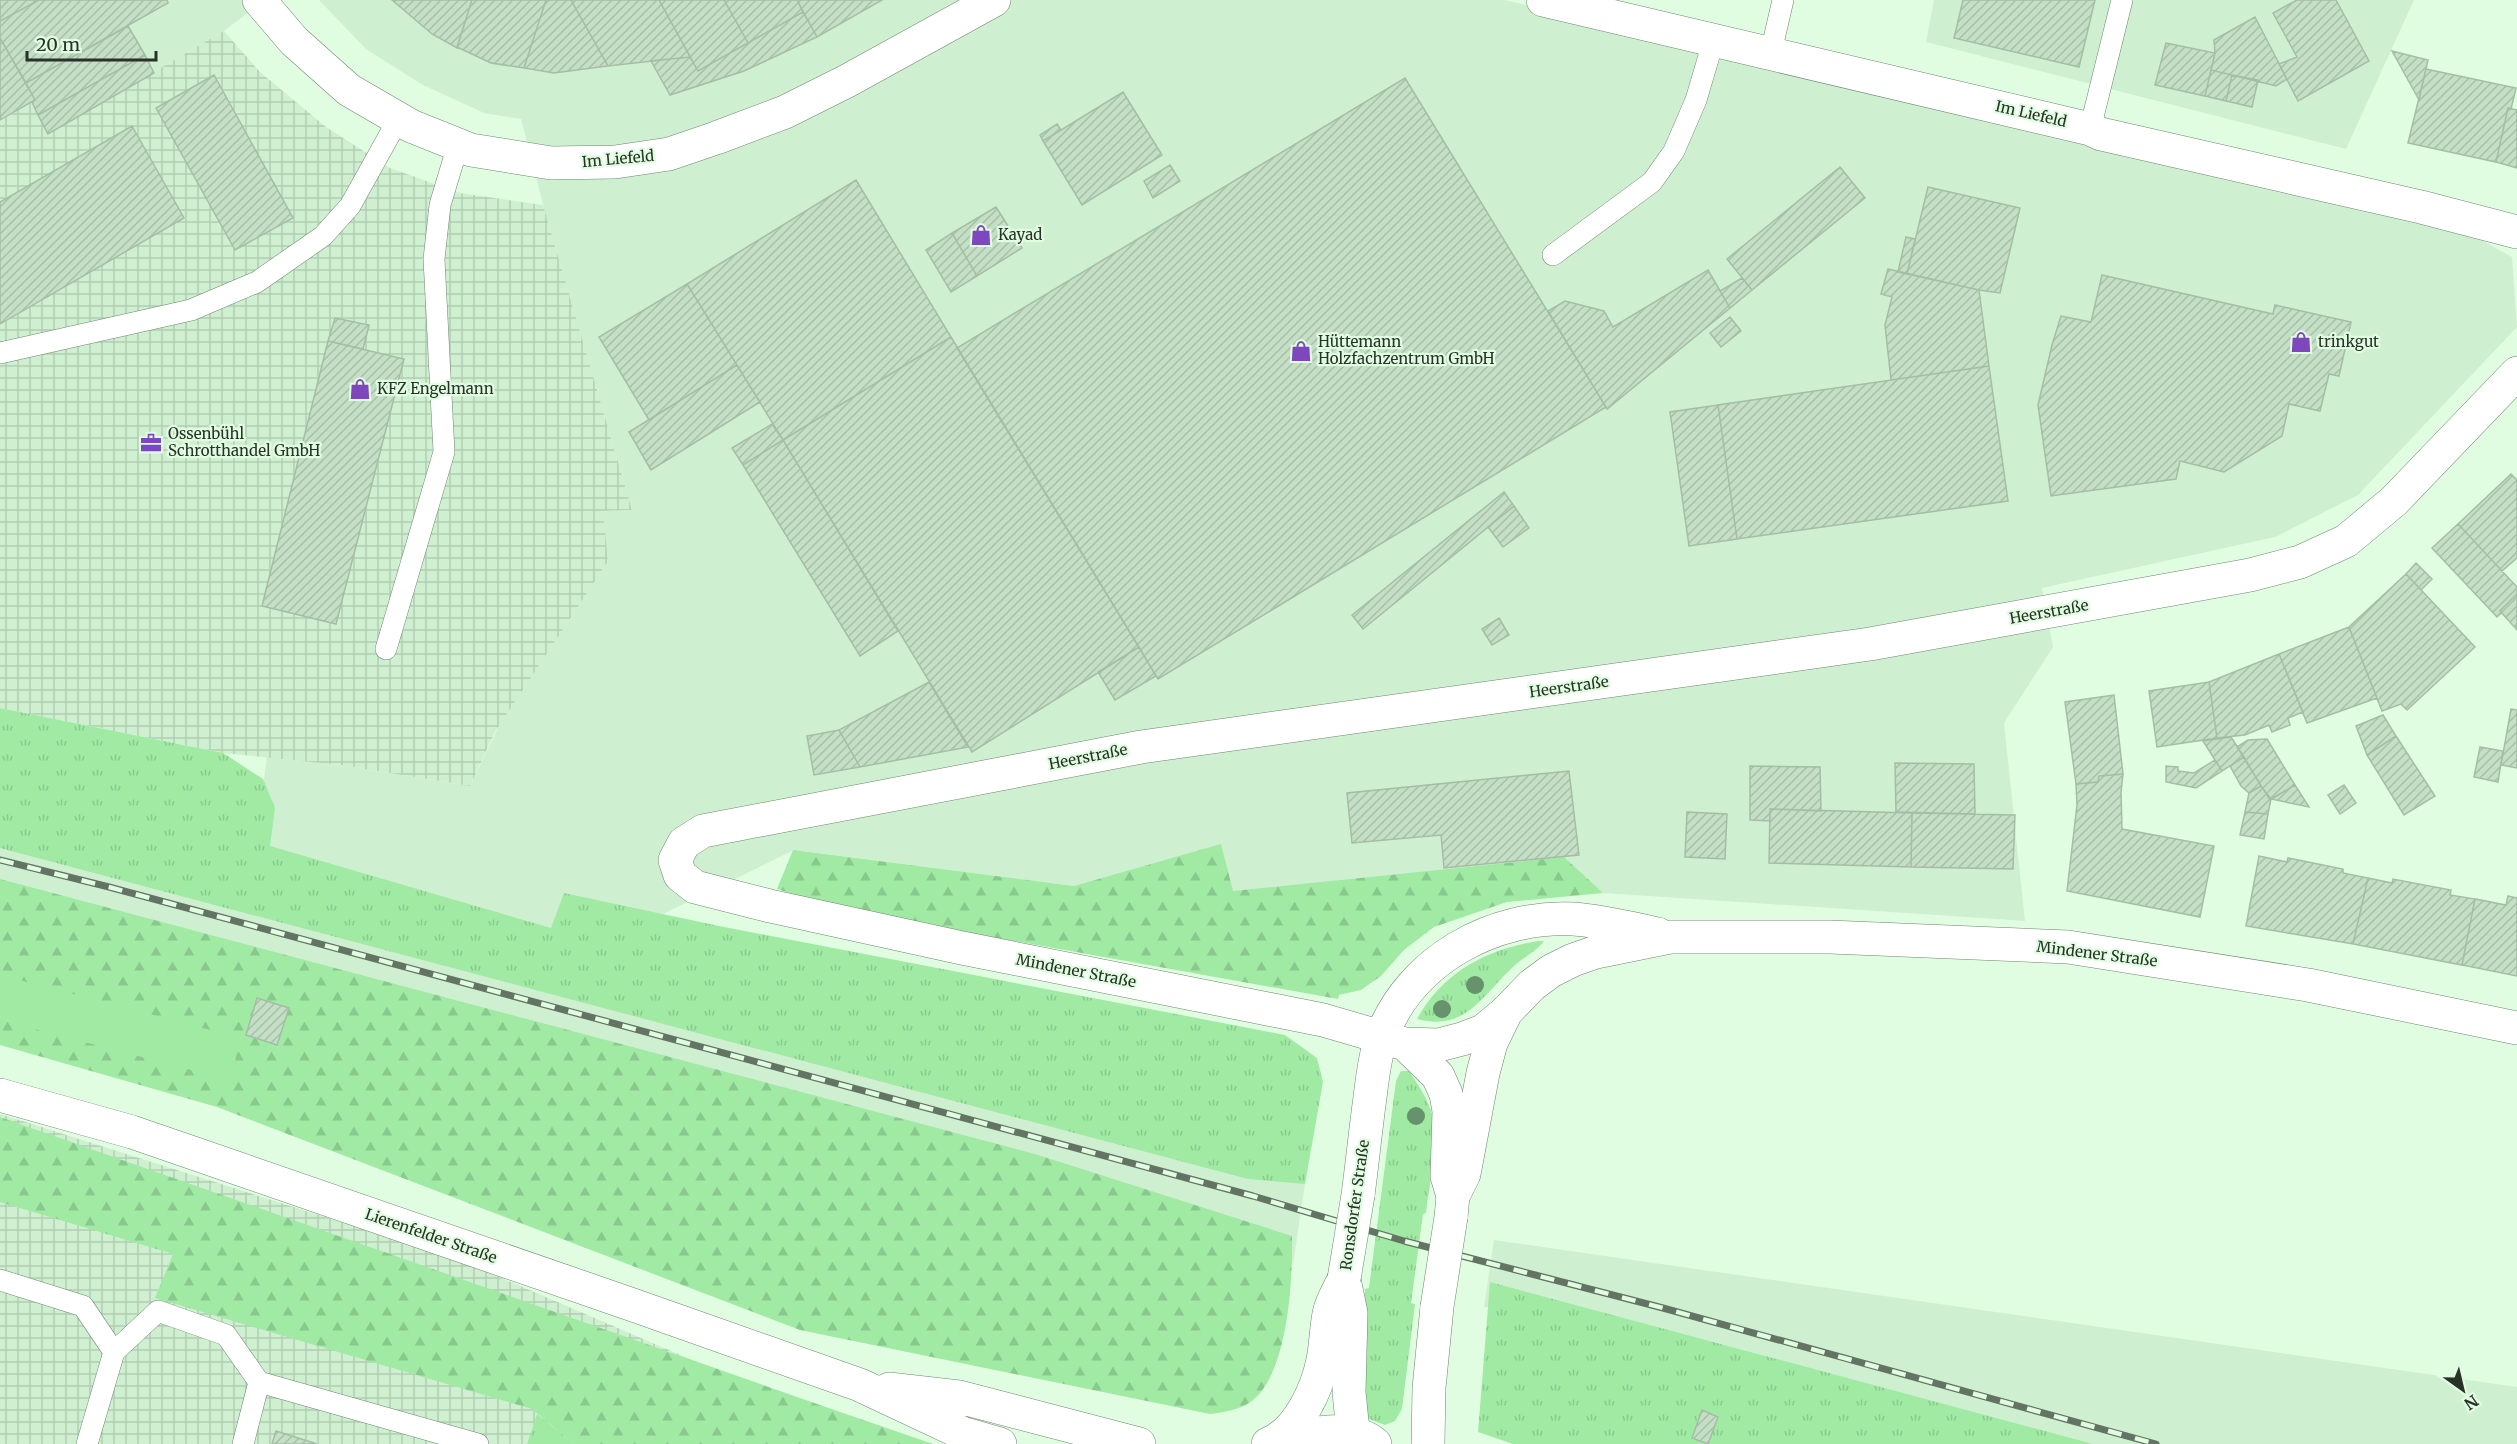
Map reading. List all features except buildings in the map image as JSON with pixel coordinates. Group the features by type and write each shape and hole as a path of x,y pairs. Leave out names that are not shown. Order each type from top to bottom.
{"street":[{"name":"Im Liefeld","path":"259,0 294,41 349,90 399,118 471,150 551,163 615,162 669,154 785,112 847,81 994,0"},
{"name":"Im Liefeld","path":"1543,0 1771,52 2090,129 2101,134 2421,207 2517,232"},
{"name":"Heerstraße","path":"770,906 695,887 680,875 675,860 684,843 703,831 1141,747 1870,644 2250,575 2300,562 2346,541 2394,501 2517,373"},
{"name":"Mindener Straße","path":"770,906 962,948 1323,1020 1393,1041 1439,1045 1483,1031 1506,1012 1532,985 1551,971 1573,960 1596,952 1670,937 1830,937 2068,947 2308,985 2517,1028"},
{"name":"Mindener Straße","path":"1393,1041 1402,997 1421,974 1457,948 1496,930 1526,922 1572,919 1611,923 1670,937"},
{"name":"Mindener Straße","path":"1452,1206 1464,1174 1491,1043 1506,1012"},
{"name":"Mindener Straße","path":"1393,1041 1438,1076 1446,1094 1449,1111 1447,1176 1452,1206"},
{"name":"Ronsdorfer Straße","path":"1363,1440 1349,1392 1351,1313 1344,1279 1358,1195 1372,1082 1393,1041"},
{"name":"Lierenfelder Straße","path":"0,1095 132,1132 860,1385 962,1433 1000,1444"},
{"path":"1428,1444 1429,1388 1437,1307 1452,1206"},
{"path":"1270,1443 1282,1438 1298,1419 1312,1392 1323,1362 1329,1311 1344,1279"},
{"name":"Lierenfelder Straße","path":"860,1385 959,1397 1139,1444"},
{"path":"1270,1443 1305,1436 1363,1440"}],"lane":[{"path":"1771,52 1783,0"},
{"path":"2090,129 2122,0"},
{"path":"1553,255 1652,182 1674,151 1696,100 1714,39"},
{"path":"0,352 191,309 258,282 323,236 350,206 399,118"},
{"path":"386,649 444,452 434,259 440,205 458,145"},
{"path":"0,1280 83,1306 114,1352"},
{"path":"87,1444 114,1352 158,1311 226,1335 259,1382 478,1444"},
{"path":"243,1444 259,1382"}],"shaded area":[{"path":"0,0 265,0 224,31 47,134 0,121"},
{"path":"319,0 1505,0 2039,129 2438,216 2512,257 2517,327 2358,495 2275,537 2042,588 2053,647 2004,723 2025,921 1603,893 1565,859 1230,895 1144,867 1074,886 794,850 663,914 647,969 253,857 267,757 341,765 470,786 603,511 632,510 547,220 521,119 484,113 421,84 366,49"},
{"path":"1934,0 2414,0 2346,149 1926,42"},
{"path":"224,31 260,72 326,127 390,168 460,193 543,205 632,510 603,511 608,561 495,732 470,786 341,765 223,753 0,708 0,121 32,102 47,134"},
{"path":"0,803 1224,1146 1305,1184 1293,1265 0,897"},
{"path":"0,1114 455,1258 815,1413 899,1444 0,1444"},
{"path":"1494,1240 2517,1387 2517,1444 2026,1444 1574,1311 1484,1307"}],"green space":[{"path":"0,708 223,753 263,779 275,808 270,846 551,928 564,893 719,926 1285,1035 1317,1058 1323,1082 1305,1184 1248,1179 0,848"},
{"path":"1221,844 1233,891 1564,857 1603,893 1507,902 1434,927 1404,950 1381,976 1361,990 1339,995 1338,999 852,912 777,889 793,850 1074,886"},
{"path":"0,879 1035,1154 1292,1236 1286,1324 1274,1369 1265,1387 1253,1400 1232,1410 1210,1414 800,1330 217,1107 0,1045"},
{"path":"1544,941 1512,968 1471,1009 1448,1020 1434,1022 1417,1019 1440,988 1468,965 1502,950"},
{"path":"0,975 241,1038 230,1080 0,1020"},
{"path":"1401,1071 1409,1071 1426,1099 1434,1122 1435,1140 1411,1303 1415,1304 1402,1409 1395,1421 1385,1425 1369,1419 1365,1412 1362,1337 1365,1289 1369,1288 1396,1081"},
{"path":"0,1117 933,1444 574,1444 532,1409 155,1298 173,1254 0,1202"},
{"path":"1490,1282 2093,1444 1513,1444 1478,1432"},
{"path":"537,1414 574,1444 527,1444"}],"railway":[{"path":"0,860 109,887 1253,1196 1404,1241 1663,1308 2156,1444"}],"place":[{"name":"Kayad","path":"981,235"},
{"name":"trinkgut","path":"2301,342"},
{"name":"Hüttemann Holzfachzentrum GmbH","path":"1301,351"},
{"name":"KFZ Engelmann","path":"360,389"},
{"name":"Ossenbühl Schrotthandel GmbH","path":"151,443"}]}
